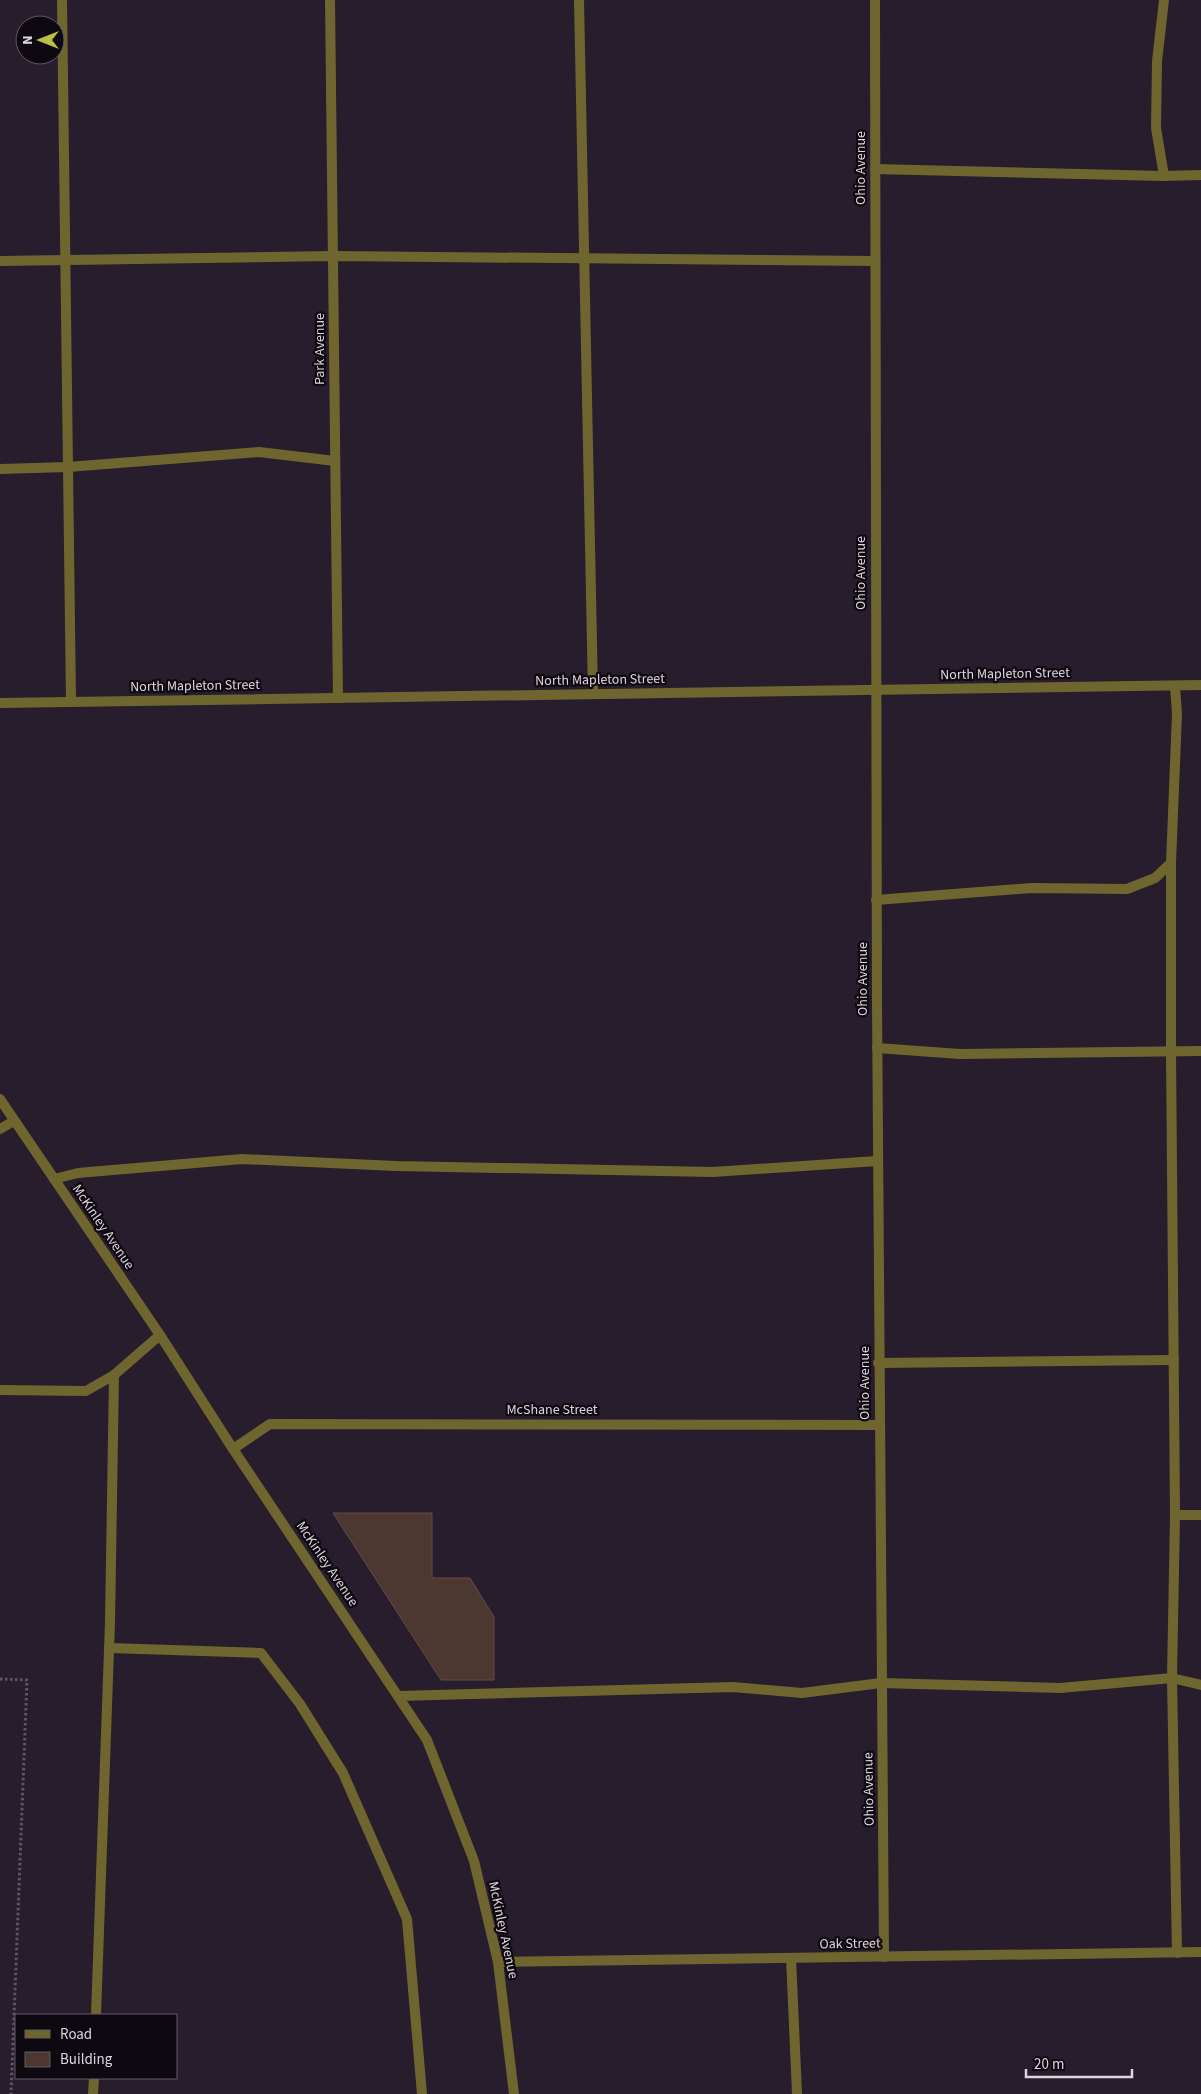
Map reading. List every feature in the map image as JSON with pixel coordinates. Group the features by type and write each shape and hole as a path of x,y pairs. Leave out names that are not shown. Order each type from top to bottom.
{"street":[{"path":"62,0 71,702"},
{"name":"Park Avenue","path":"330,0 338,698"},
{"path":"580,0 592,694"},
{"name":"Ohio Avenue","path":"875,0 878,1425 884,1957"},
{"path":"1164,0 1157,61 1156,128 1164,176"},
{"path":"875,169 1164,176 1201,175"},
{"path":"0,261 333,256 875,261"},
{"path":"0,469 68,467 259,452 335,461"},
{"name":"North Mapleton Street","path":"0,703 1201,685"},
{"path":"1175,686 1177,714 1171,863 1171,1051 1175,1515 1172,1678 1177,1953"},
{"path":"876,900 1031,888 1127,889 1155,878 1171,863"},
{"path":"877,1048 960,1054 1201,1051"},
{"name":"McKinley Avenue","path":"0,1099 160,1334 233,1449 427,1740 474,1861 498,1962 514,2094"},
{"path":"0,1129 14,1121"},
{"path":"54,1179 78,1173 242,1159 396,1166 712,1172 877,1161"},
{"path":"0,1390 86,1391 114,1375 160,1334"},
{"path":"878,1363 1174,1360"},
{"path":"96,2014 109,1648 114,1375"},
{"name":"McShane Street","path":"233,1449 270,1424 878,1425"},
{"path":"1175,1515 1201,1515"},
{"path":"109,1648 261,1653 300,1704 343,1773 407,1919 422,2094"},
{"path":"398,1696 732,1687 802,1693 881,1683 1060,1688 1172,1678 1201,1685"},
{"name":"Oak Street","path":"498,1962 1201,1952"},
{"path":"791,1958 797,2094"},
{"path":"94,2079 94,2094"}],"path":[{"path":"0,1679 27,1680 11,2094"}],"building":[{"path":"333,1513 432,1513 432,1578 470,1578 494,1617 494,1680 441,1680"}]}
